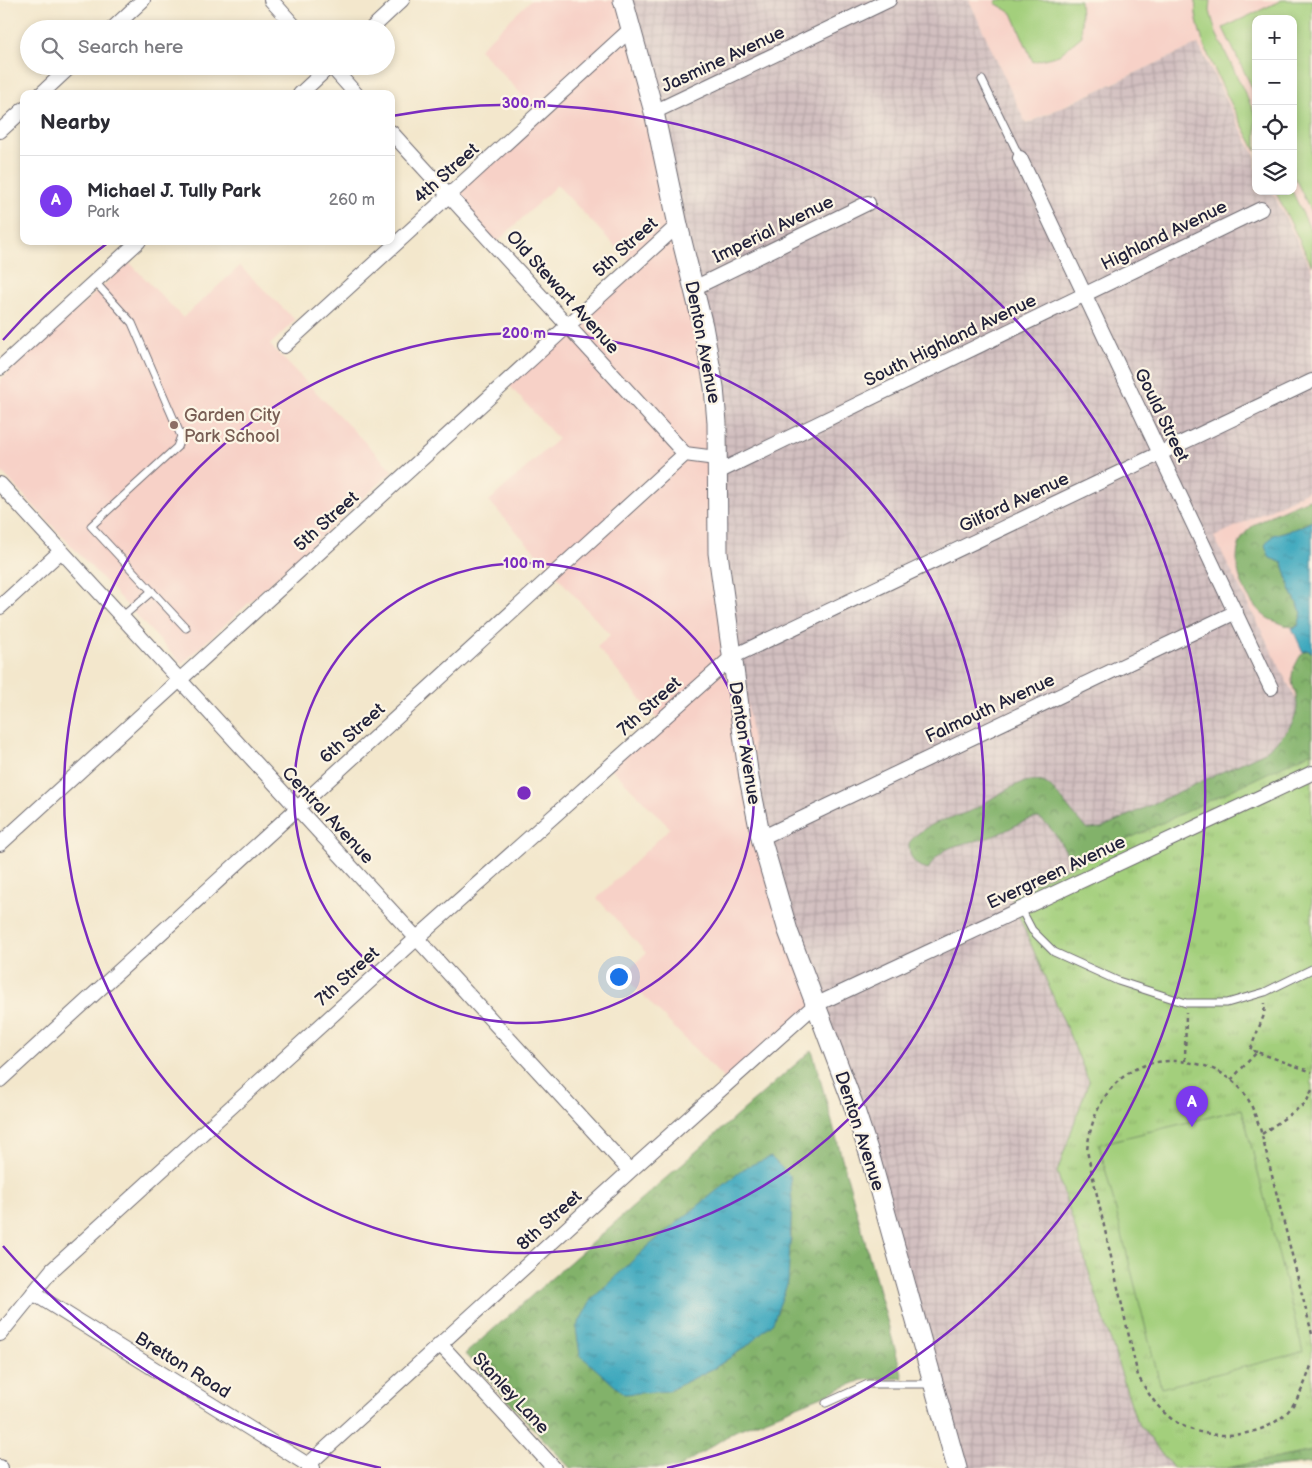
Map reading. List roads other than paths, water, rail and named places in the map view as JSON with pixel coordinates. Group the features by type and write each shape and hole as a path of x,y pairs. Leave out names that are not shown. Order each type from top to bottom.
{"main road":[{"name":"Denton Avenue","path":"623,0 654,112 678,225 704,326 718,423 716,466 718,553 749,778 761,838 788,931 869,1152 957,1468"}],"street":[{"path":"122,20 143,0"},
{"path":"271,0 289,20"},
{"path":"381,20 402,0"},
{"name":"Jasmine Avenue","path":"654,112 889,0"},
{"name":"4th Street","path":"284,346 632,28"},
{"path":"45,90 61,75"},
{"path":"304,90 320,75"},
{"path":"338,75 352,90"},
{"path":"0,131 20,113"},
{"name":"Old Stewart Avenue","path":"395,136 685,454"},
{"name":"Gould Street","path":"1020,158 1271,688"},
{"name":"Imperial Avenue","path":"694,288 868,203"},
{"name":"Highland Avenue","path":"1084,295 1261,209"},
{"name":"5th Street","path":"0,844 678,225"},
{"path":"0,368 135,245"},
{"name":"South Highland Avenue","path":"716,466 832,417 1084,295"},
{"name":"Gilford Avenue","path":"732,657 1312,381"},
{"path":"685,454 716,466"},
{"name":"6th Street","path":"0,1080 685,454"},
{"name":"Central Avenue","path":"0,484 630,1171"},
{"path":"0,607 61,551"},
{"name":"Falmouth Avenue","path":"761,838 1236,612"},
{"name":"7th Street","path":"0,1334 52,1270 416,939 732,657"},
{"name":"Evergreen Avenue","path":"815,1005 1312,773"},
{"name":"8th Street","path":"311,1466 440,1344 815,1005"},
{"name":"Bretton Road","path":"33,1293 311,1466"},
{"name":"Stanley Lane","path":"440,1344 554,1468"}],"lane":[{"path":"982,80 1020,158"},
{"path":"95,282 132,323 181,436 177,447 91,526 186,628"},
{"path":"122,617 152,590"},
{"path":"1021,909 1032,930 1054,952 1118,981 1186,1003 1227,1003 1265,992 1312,970"},
{"path":"826,1403 868,1384 934,1384"}],"water":[{"path":"1312,521 1312,652 1307,650 1303,652 1292,628 1298,626 1302,613 1291,591 1283,563 1270,558 1265,545 1273,535 1298,528"},
{"path":"771,1157 790,1176 792,1202 788,1282 773,1322 747,1346 716,1367 668,1391 624,1394 580,1355 576,1328 591,1300 646,1248 746,1167"}],"place":[{"name":"Garden City Park School","path":"174,425"},
{"name":"Michael J. Tully Park","path":"1192,1127"}]}
